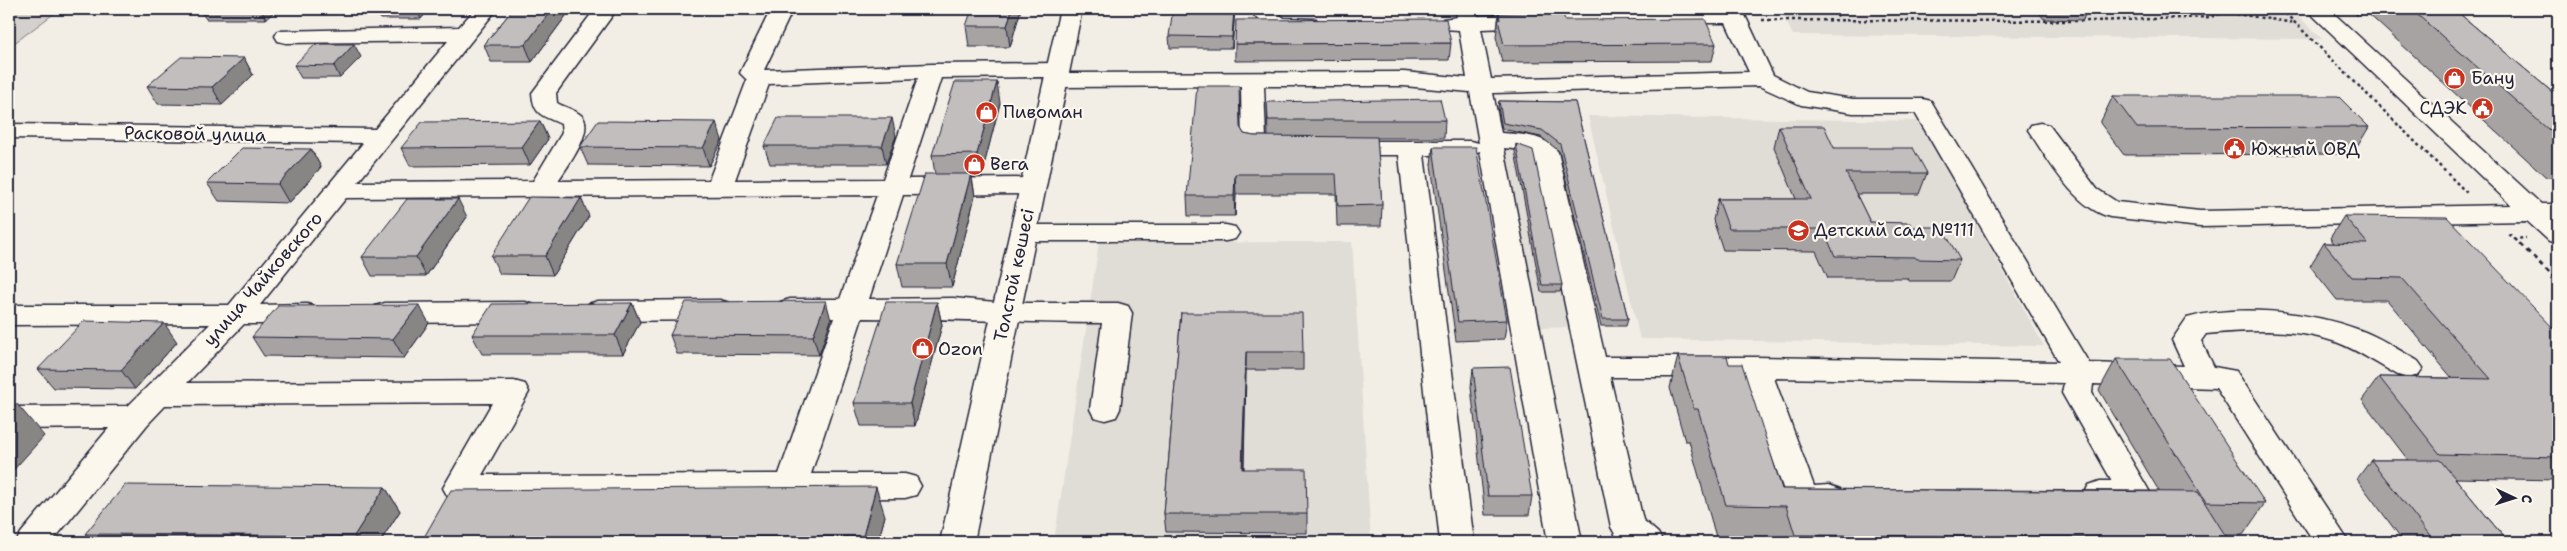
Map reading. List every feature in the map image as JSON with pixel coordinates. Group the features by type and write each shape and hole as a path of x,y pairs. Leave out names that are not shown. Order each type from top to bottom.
{"street":[{"name":"улица Чайковского","path":"33,542 136,417 237,314 486,9"},
{"path":"541,189 574,133 572,120 545,107 544,93 606,9"},
{"path":"782,9 751,73 760,77 932,70 1252,79 1404,79 1482,86 1763,79 1801,98 1853,106 1923,106 2080,373 2077,394 2134,494 2076,495"},
{"name":"Толстой көшесі","path":"957,542 1071,9"},
{"path":"1260,9 1279,25 1329,24"},
{"path":"2317,9 2546,212 2558,235"},
{"path":"1429,24 1468,16 1733,12 1763,79"},
{"path":"1468,16 1564,542"},
{"path":"286,36 465,34"},
{"path":"791,486 932,70"},
{"path":"719,188 760,77"},
{"path":"1252,79 1254,148 1411,148 1522,142 1537,146 1546,152 1628,527 1646,542"},
{"path":"2040,130 2088,195 2110,209 2200,219 2546,212"},
{"name":"Расковой улица","path":"9,131 382,136"},
{"path":"1411,148 1457,542"},
{"path":"339,190 1033,186"},
{"path":"1023,233 1226,233"},
{"path":"9,315 953,308 1006,313 1118,314 1105,409"},
{"path":"2204,377 2186,340 2198,325 2235,321 2276,321 2341,333 2408,368"},
{"path":"1755,366 1803,499 1861,498"},
{"path":"1593,367 1755,366 2225,378 2332,542"},
{"path":"158,394 514,392 459,488 906,486"},
{"path":"9,418 136,417"}],"path":[{"path":"1834,9 1839,19"},
{"path":"2281,9 2558,281"},
{"path":"1733,12 1766,20 2092,21 2211,16 2223,10 2295,22"},
{"path":"2515,239 2532,238"}],"shaded area":[{"path":"9,9 60,9 9,47"},
{"path":"1780,9 2291,9 2322,39 1793,35"},
{"path":"1491,107 1574,108 1626,326 1530,328"},
{"name":"Детский сад №111","path":"1588,116 1921,121 2044,346 1640,339"},
{"path":"1352,242 1371,542 1054,542 1099,243"}],"building":[{"path":"513,9 552,9 525,45 484,45"},
{"path":"972,9 1012,9 1007,26 966,26"},
{"path":"1173,9 1234,9 1232,37 1169,36"},
{"path":"2411,9 2454,9 2558,97 2558,138"},
{"path":"1562,11 1565,20 1705,19 1716,44 1504,45 1498,20 1500,20 1499,13"},
{"path":"1446,19 1451,43 1235,44 1236,20"},
{"path":"316,44 354,44 334,66 294,65"},
{"path":"181,57 244,58 212,87 147,86"},
{"path":"955,82 997,82 977,154 932,155"},
{"path":"1197,86 1239,86 1240,127 1244,134 1254,136 1377,137 1382,205 1338,206 1336,174 1235,174 1234,196 1187,196"},
{"path":"2113,96 2338,96 2369,127 2137,128"},
{"path":"1440,99 1445,120 1268,120 1267,102"},
{"path":"1499,101 1575,102 1628,319 1603,319 1560,144 1542,130 1503,123"},
{"path":"778,118 892,118 882,146 764,146"},
{"path":"540,121 522,147 401,148 422,122"},
{"path":"598,121 716,122 703,148 580,147"},
{"path":"1779,126 1824,126 1834,148 1913,148 1927,173 1846,173 1870,222 1910,223 1912,227 1942,227 1960,260 1917,259 1915,257 1835,256 1823,229 1729,229 1718,199 1811,199"},
{"path":"1516,144 1533,150 1562,285 1542,285"},
{"path":"1433,147 1476,147 1507,320 1458,322"},
{"path":"242,148 311,149 278,184 207,183"},
{"path":"925,174 971,174 947,264 897,264"},
{"path":"529,197 581,198 545,256 491,256"},
{"path":"407,199 458,199 416,257 362,257"},
{"path":"2344,216 2447,217 2555,330 2558,330 2558,457 2440,454 2379,377 2491,379 2402,278 2352,277 2324,243 2368,244"},
{"path":"826,301 813,336 670,335 686,302"},
{"path":"886,302 937,302 910,403 854,403"},
{"path":"632,303 615,335 472,335 492,304"},
{"path":"419,305 393,339 252,337 278,306"},
{"path":"1181,313 1302,313 1303,352 1246,352 1242,469 1306,469 1307,514 1164,514"},
{"path":"84,321 164,323 121,370 38,369"},
{"path":"1678,356 1727,356 1729,364 1742,364 1782,489 2198,492 2227,538 1795,535 1786,506 1726,505 1698,409 1694,409"},
{"path":"2116,359 2170,359 2265,503 2206,502"},
{"path":"1510,367 1532,496 1488,496 1473,368"},
{"path":"9,404 17,404 9,413"},
{"path":"2371,460 2440,460 2508,542 2435,542"},
{"path":"125,485 385,487 354,536 85,534"},
{"path":"876,487 863,536 423,539 451,490"}],"place":[{"name":"Бану","path":"2455,78"},
{"name":"СДЭК","path":"2483,108"},
{"name":"Пивоман","path":"987,112"},
{"name":"Южный ОВД","path":"2235,149"},
{"name":"Вега","path":"974,164"},
{"name":"Детский сад №111","path":"1798,230"},
{"name":"Ozon","path":"922,349"}]}
